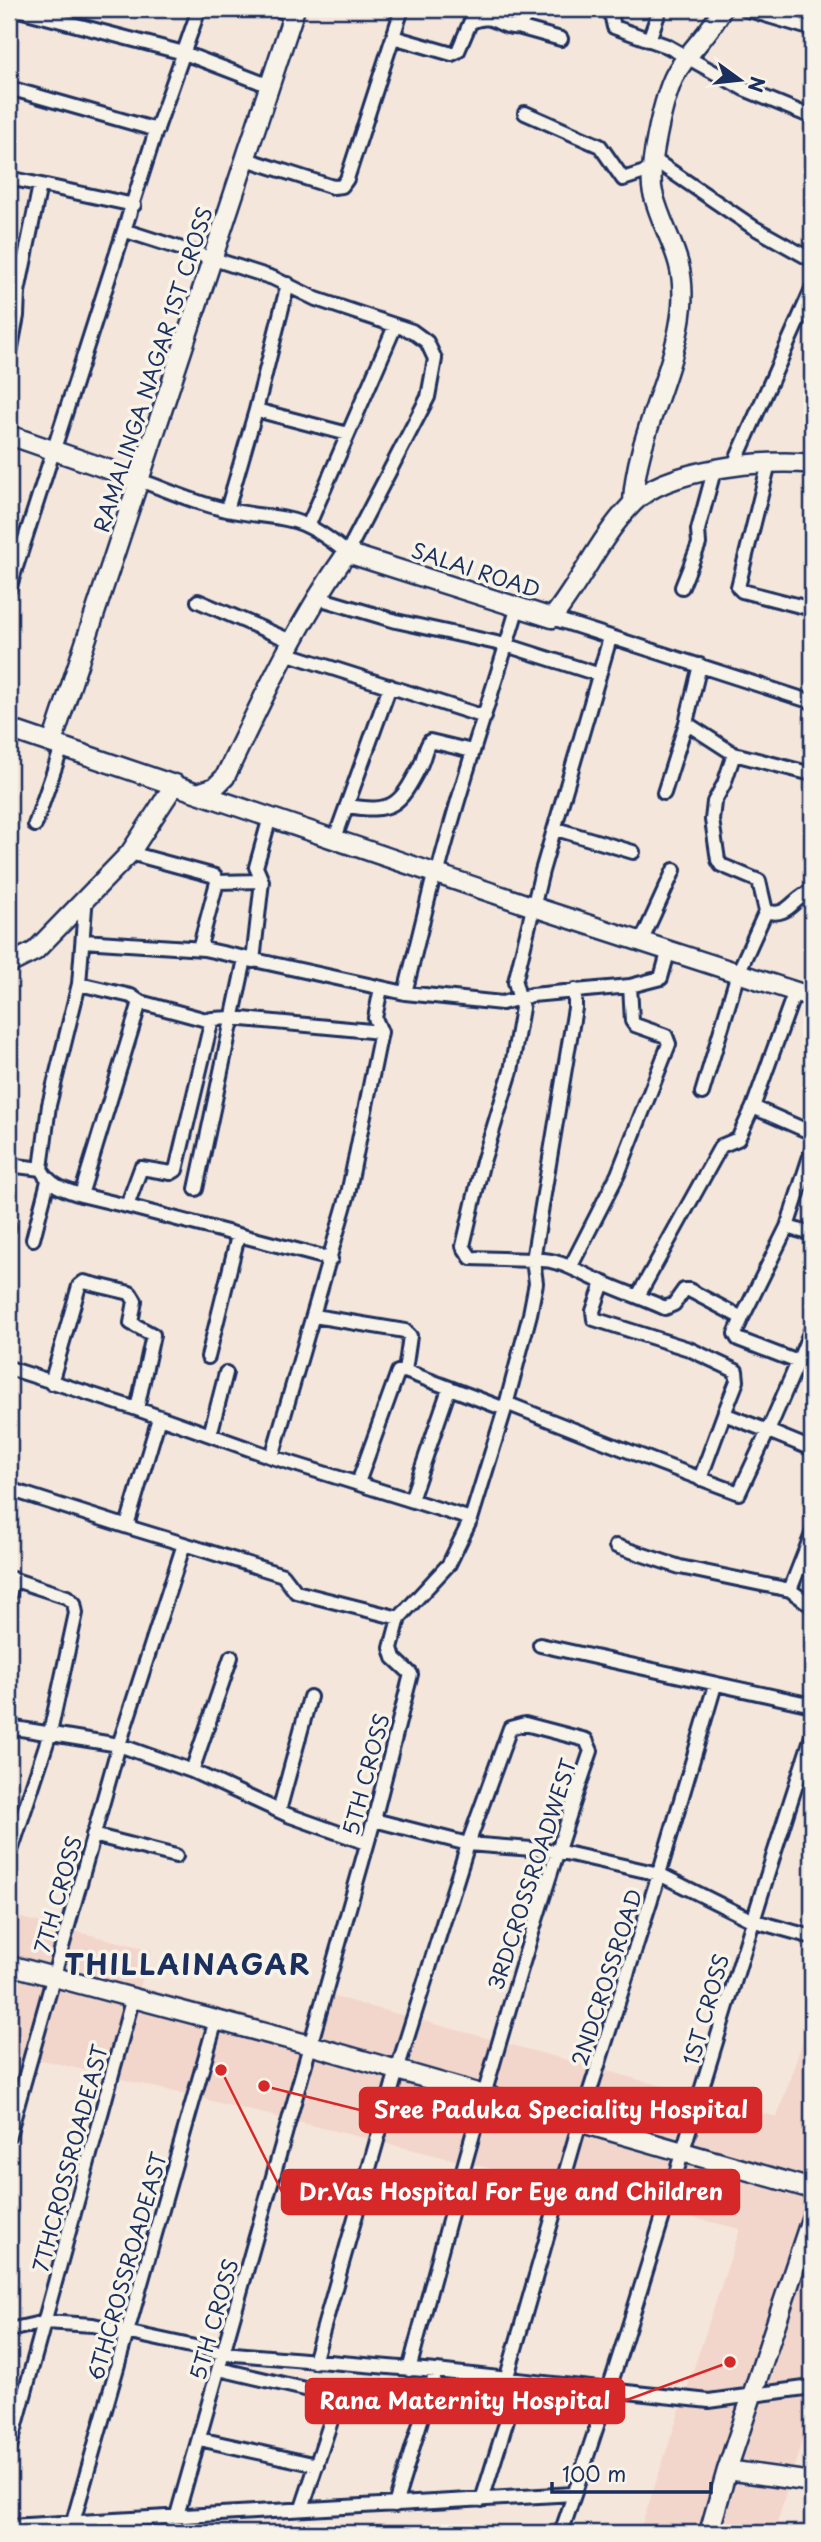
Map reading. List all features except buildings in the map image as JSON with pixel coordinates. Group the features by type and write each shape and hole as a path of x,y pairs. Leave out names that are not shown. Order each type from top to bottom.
{"street":[{"path":"15,9 184,53 270,86"},
{"path":"9,589 157,130 199,9"},
{"path":"246,159 333,187 342,186 402,9"},
{"path":"519,27 530,9"},
{"path":"610,9 614,27 649,40 744,89 812,117"},
{"path":"649,40 660,9"},
{"path":"634,502 640,452 671,363 682,304 682,277 674,244 653,193 652,165 673,79 703,40 722,9"},
{"path":"745,9 812,29"},
{"name":"RAMALINGA NAGAR 1ST CROSS","path":"57,745 139,480 270,86 288,11"},
{"path":"393,37 452,54 458,51 473,15 490,17 510,27 561,39"},
{"path":"9,88 157,130"},
{"path":"525,113 600,146 623,179 652,165"},
{"path":"652,165 812,260"},
{"path":"9,178 134,205"},
{"path":"9,358 17,316 18,292 40,185"},
{"path":"126,231 213,257 288,284 316,299 412,331 427,342 435,359 428,397 347,553 316,597 288,647 225,777 215,788 198,793"},
{"path":"227,510 288,284"},
{"path":"733,467 812,289"},
{"path":"309,524 395,326"},
{"path":"256,410 348,434"},
{"path":"9,435 227,510 291,518 309,524 347,553"},
{"path":"769,463 738,587 741,592 812,609"},
{"name":"SALAI ROAD","path":"347,553 552,618 634,502 660,484 733,467 769,463 812,464"},
{"path":"682,587 699,544 698,530 714,471"},
{"path":"316,597 396,621 506,645 597,674"},
{"path":"198,601 288,647 390,686 485,717"},
{"path":"405,993 436,872 518,606"},
{"path":"552,618 812,702"},
{"path":"610,638 597,674 515,982 522,1008 511,1071 482,1165 463,1246 471,1258 547,1259 669,1307 687,1289 741,1318"},
{"path":"664,793 686,723 700,665"},
{"path":"335,838 390,686"},
{"path":"686,723 734,754 812,774"},
{"path":"9,729 534,907 804,994 738,1139 721,1146 638,1296"},
{"path":"347,806 382,810 394,804 421,764 430,741 472,751"},
{"path":"36,825 57,745"},
{"path":"702,1093 738,973 766,911 759,881 721,864 718,860 712,820 714,802 724,784 734,754"},
{"path":"9,964 35,951 86,895 131,853 175,784"},
{"path":"196,1189 232,1018 249,960 262,881 256,867 270,817"},
{"path":"555,829 633,852"},
{"path":"131,853 213,874 216,882 202,937 205,949"},
{"path":"642,940 674,870"},
{"path":"216,882 262,881"},
{"path":"766,911 776,914 787,911 804,893 812,891"},
{"path":"86,895 79,984 49,1105 41,1168 48,1181 81,1195 331,1259"},
{"path":"83,941 205,949 367,983 380,989 502,1003 575,990 630,986 661,978 669,949"},
{"path":"79,984 131,996 140,1002 210,1021 215,1018 232,1018 381,1032"},
{"path":"570,1266 618,1174 669,1044 666,1036 635,1026 632,1021 630,986"},
{"path":"272,1458 348,1194 381,1032 375,1018 380,989"},
{"path":"9,1489 283,1575 296,1592 399,1618 449,1564 471,1519 506,1406 536,1283 533,1260 575,1008 575,990"},
{"path":"81,1195 140,1002"},
{"path":"127,1206 141,1168 171,1173 176,1170 210,1021"},
{"path":"753,1107 812,1133"},
{"path":"798,1362 738,1339 735,1334 788,1227 812,1150"},
{"path":"9,1165 41,1168"},
{"path":"33,1239 48,1181"},
{"path":"788,1227 812,1234"},
{"path":"208,1357 238,1236"},
{"path":"51,1383 79,1286 84,1282 130,1293 135,1301 131,1323 153,1335 137,1409"},
{"path":"603,1283 593,1311 594,1319 689,1349 736,1371 737,1381 700,1479"},
{"path":"314,1316 405,1331 410,1336 405,1371"},
{"path":"358,1483 398,1372 405,1371 738,1493 742,1491 812,1328"},
{"path":"9,1368 137,1409 272,1458 471,1519"},
{"path":"210,1435 226,1373"},
{"path":"411,1500 449,1389"},
{"path":"724,1415 812,1448"},
{"path":"131,1528 129,1514 159,1418"},
{"path":"790,1590 812,1534"},
{"name":"7TH CROSS","path":"9,2135 119,1745 184,1544"},
{"path":"617,1546 680,1567 790,1590 812,1606"},
{"path":"9,1595 11,1579 67,1597 74,1603 76,1613 50,1733 9,1857"},
{"name":"5TH CROSS","path":"172,2533 374,1820 411,1674 394,1658 391,1648 399,1618"},
{"path":"540,1645 812,1705"},
{"path":"192,1771 230,1657"},
{"name":"2NDCROSSROAD","path":"482,2500 580,2122 659,1874 715,1685"},
{"path":"279,1811 310,1697"},
{"name":"3RDCROSSROADWEST","path":"409,2371 482,2094 591,1747 586,1741 525,1724 510,1728 468,1844"},
{"path":"9,1727 119,1745 192,1771 279,1811 367,1843"},
{"name":"1ST CROSS","path":"561,2533 610,2389 684,2152 751,1920 812,1736"},
{"path":"374,1820 468,1844 557,1851 659,1874 751,1920 812,1937"},
{"path":"93,1835 176,1856"},
{"path":"314,2362 397,2070 468,1844"},
{"path":"9,1965 310,2045 812,2189"},
{"name":"7THCROSSROADEAST","path":"9,2451 133,1997"},
{"name":"6THCROSSROADEAST","path":"73,2522 216,2020"},
{"path":"709,2533 727,2470 809,2238 812,2216"},
{"path":"9,2330 45,2322 93,2325 223,2353 409,2371 436,2371 709,2401 812,2387"},
{"path":"219,2369 340,2397 302,2508"},
{"path":"395,2505 436,2371"},
{"path":"199,2439 317,2465"},
{"path":"727,2470 812,2482"},
{"path":"9,2526 574,2494"}],"shaded area":[{"path":"9,1915 152,1950 140,1987 304,2030 317,1992 777,2117 812,2014 812,2408 774,2533 639,2533 740,2229 9,2052"}],"place":[{"name":"Dr.Vas Hospital For Eye and Children","path":"221,2070"},
{"name":"Sree Paduka Speciality Hospital","path":"264,2086"},
{"name":"Rana Maternity Hospital","path":"730,2362"}],"district":[{"name":"THILLAINAGAR","path":"188,1963"}]}
